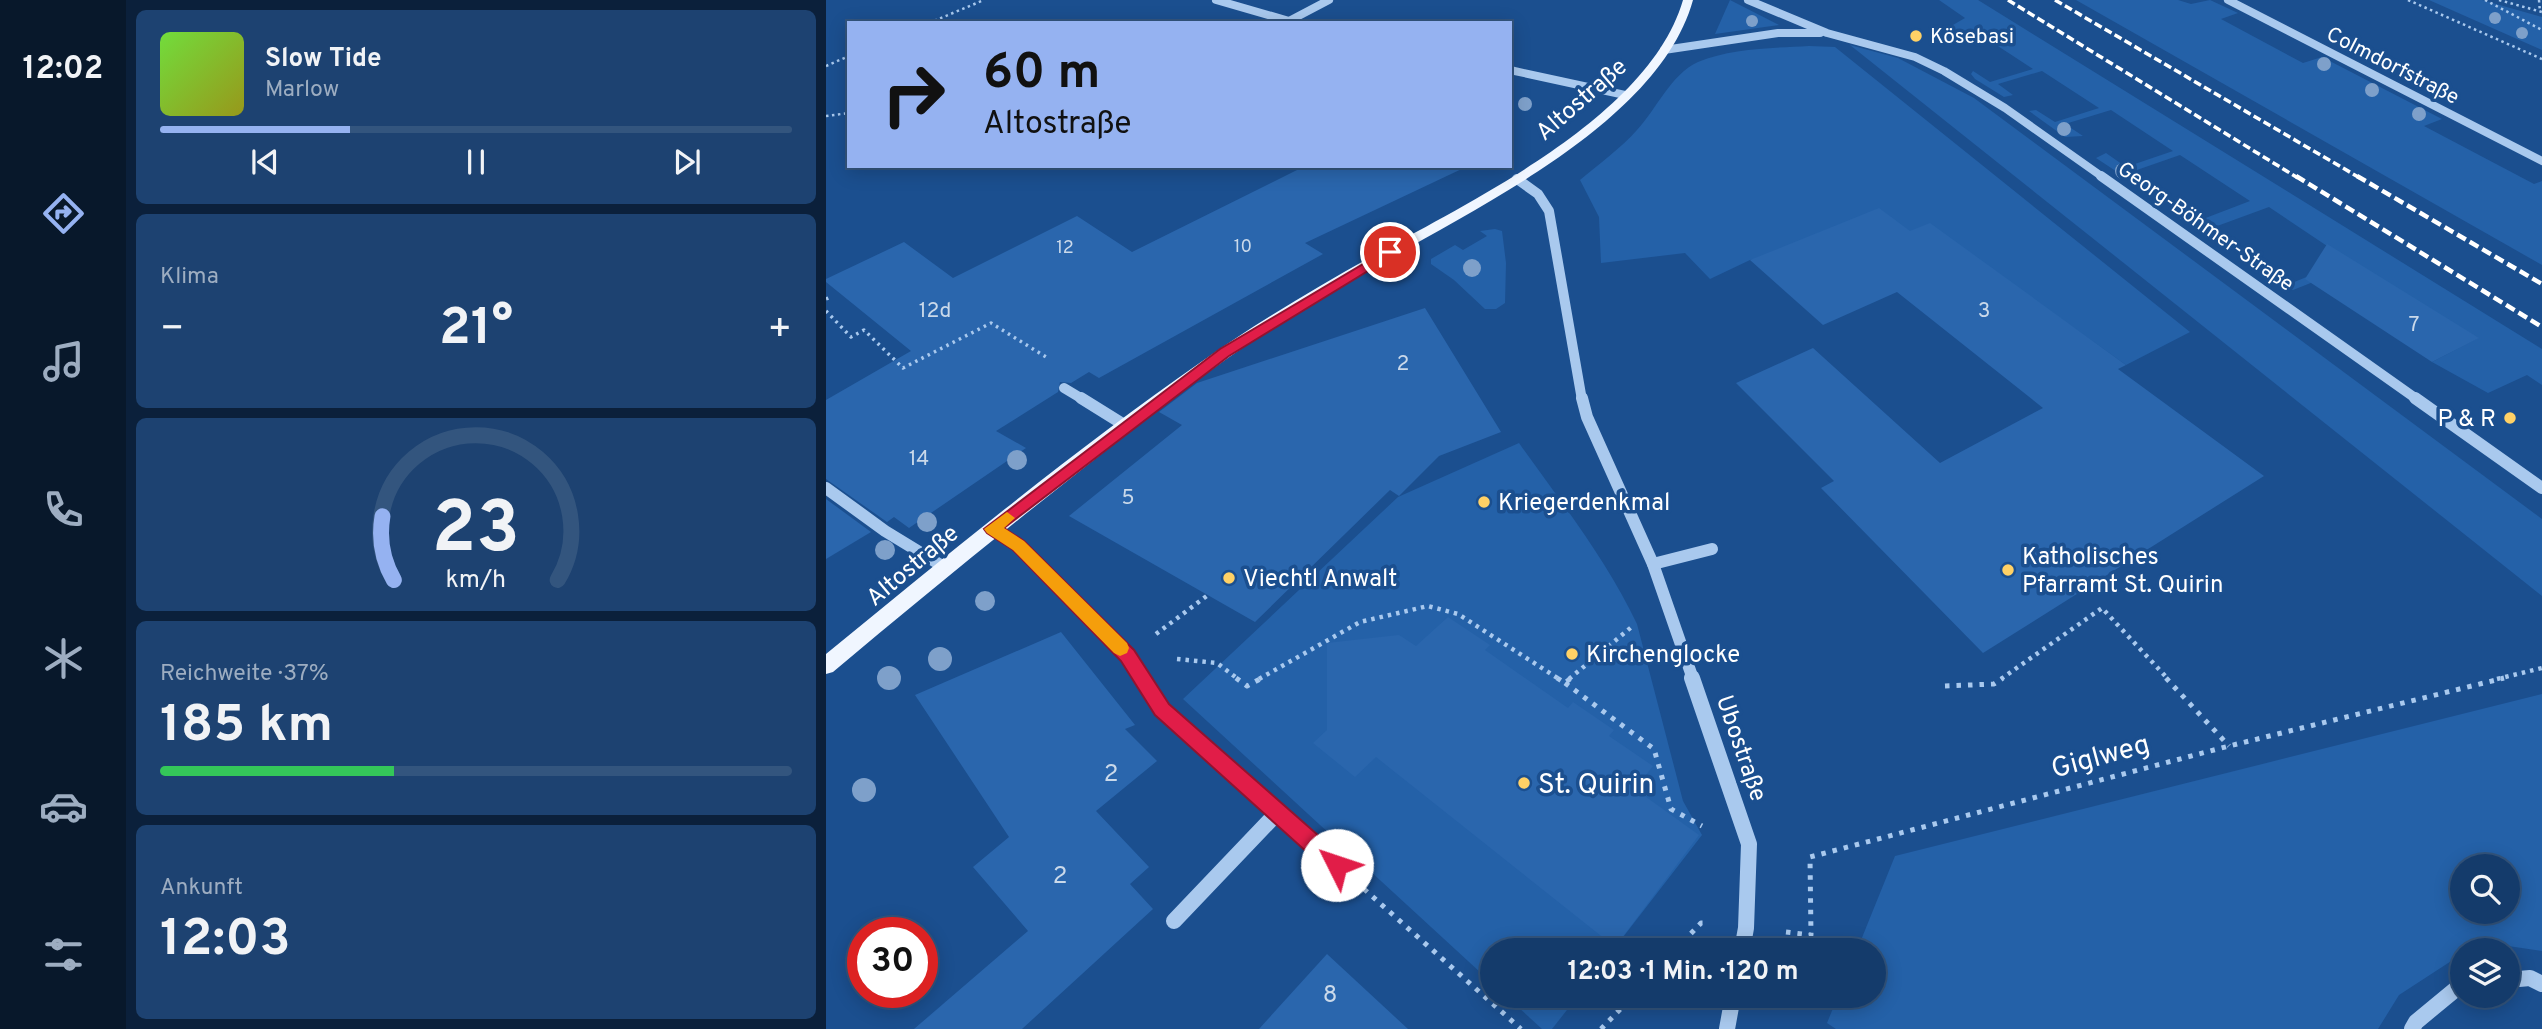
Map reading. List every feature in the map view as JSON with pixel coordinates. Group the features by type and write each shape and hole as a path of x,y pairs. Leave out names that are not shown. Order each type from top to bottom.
{"main road":[{"name":"Altostraße","path":"826,666 992,529 1224,352 1294,308 1517,179 1570,144 1625,95 1664,50 1687,10 1688,0"}],"street":[{"path":"1216,0 1290,21"},
{"path":"1295,21 1329,0"},
{"name":"Georg-Böhmer-Straße","path":"1748,0 1827,33 1915,57 1944,71 2005,108 2542,488"},
{"name":"Colmdorfstraße","path":"2228,0 2542,161"},
{"name":"Georg-Böhmer-Straße","path":"1664,50 1778,33 1827,33"},
{"path":"1514,71 1625,95"},
{"name":"Ubostraße","path":"1517,179 1538,194 1549,211 1560,262 1563,301 1577,380 1587,417 1653,564 1749,844 1744,938"},
{"path":"1064,388 1126,426"},
{"path":"826,488 885,531 944,567"},
{"path":"992,529 1018,545 1128,655 1162,709 1337,865"},
{"path":"1653,564 1712,549"},
{"path":"2520,979 2530,978 2542,984"},
{"path":"2412,1029 2416,1022 2450,994"},
{"path":"1727,1029 1731,1008"}],"lane":[{"path":"1174,921 1277,813"}],"path":[{"path":"934,21 984,0"},
{"path":"2408,0 2542,60"},
{"path":"2485,0 2542,30"},
{"path":"2499,0 2541,12 2539,0"},
{"path":"826,66 847,57"},
{"path":"826,116 847,112"},
{"path":"826,311 851,337 864,330 903,368 991,323 1047,358"},
{"path":"1128,655 1208,595"},
{"path":"1217,663 1247,686 1360,622 1428,606 1458,614 1565,683 1654,749 1671,809 1704,827"},
{"path":"1945,686 1994,684 2102,608 2229,746"},
{"path":"1565,683 1626,629 1637,624"},
{"name":"Giglweg","path":"1746,928 1811,935 1810,857 2229,746 2542,668"},
{"path":"1337,865 1521,1029"},
{"path":"1601,1029 1621,1008"}],"shaded area":[{"path":"1730,0 1779,25 1715,34"},
{"path":"1939,0 1978,0 2542,349 2542,385 2527,375 2488,393 2432,362 2478,338 2356,265 2293,290 2282,288 2259,270 2263,268 2287,285 2348,260 2269,207 2209,229 2231,245 2223,246 2171,208 2180,204 2203,219 2250,201 2180,155 2134,171 2152,184 2140,187 2096,158 2106,153 2126,167 2173,151 2111,110 2065,124 2083,136 2065,137 2029,111 2036,110 2055,122 2099,108 2042,71 1998,84 2013,95 2004,97 1975,79 1971,74 1973,71 1990,82 2033,69 1981,35 1939,46 1934,36 1965,18"},
{"path":"2076,0 2178,0 2191,4 2210,0 2238,13 2221,19 2303,63 2322,57 2442,119 2424,126 2534,184 2542,181 2542,265"},
{"path":"2429,0 2482,0 2542,17 2542,50"},
{"path":"1850,45 1898,58 1974,98 2542,519 2542,596"},
{"path":"1809,46 1835,47 2190,332 2126,365 2060,318 1910,231 1750,260 1710,279 1685,253 1601,263 1599,217 1580,180 1631,137 1680,75 1698,62 1724,54"},
{"path":"1480,231 1502,231 1506,263 1505,303 1496,309 1485,309 1454,280 1431,264 1431,259 1455,245 1463,250 1487,236"},
{"path":"1519,443 1567,509 1625,600 1637,624 1683,801 1702,835 1622,938 1480,938 1480,972 1183,699 1398,497"},
{"path":"2542,694 2542,951 2520,948 2520,938 2450,938 2450,962 2399,995 2378,1029 1836,1029 1827,1023 1833,1008 1886,1008 1886,938 1862,938 1895,856"},
{"path":"1519,1008 1569,1008 1552,1029 1542,1029"}],"building":[{"path":"1301,168 1464,168 1305,243 1323,254 1099,378 1089,372 1071,383 1060,382 1058,392 996,431 1026,448 909,528 894,517 887,522 826,479 826,400 911,351 826,282 826,279 904,242 953,278 1077,216 1132,252"},
{"name":"Katholisches Pfarramt St. Quirin","path":"1879,208 1910,231 1930,223 2126,365 2118,369 2264,476 1983,653 1821,488 1834,481 1736,383 1813,348 1940,463 2043,408 1897,292 1823,325 1750,260"},
{"path":"2327,244 2479,338 2432,362 2305,279"},
{"path":"1425,308 1501,432 1439,456 1399,496 1390,490 1255,622 1069,516 1182,425 1159,412 1197,383"},
{"path":"826,499 871,532 826,559"},
{"name":"St. Quirin","path":"1448,617 1490,645 1485,650 1568,708 1573,702 1614,730 1609,736 1653,766 1635,789 1699,835 1622,938 1604,938 1376,757 1355,777 1313,743 1327,730 1327,643 1399,635 1416,646"},
{"path":"1061,632 1135,725 1125,729 1157,761 1096,811 1149,867 1130,884 1153,909 1022,1029 914,1029 1028,931 973,867 1009,837 915,695"},
{"path":"1327,954 1408,1029 1259,1029"}],"railway":[{"path":"2008,0 2298,178"},
{"path":"2055,0 2360,178"},
{"path":"2296,176 2542,327"},
{"path":"2357,176 2542,284"}],"slow traffic":[{"path":"1007,518 992,529 1018,545 1120,648"}],"place":[{"name":"Kösebasi","path":"1916,36"},
{"name":"P & R","path":"2510,418"},
{"name":"Kriegerdenkmal","path":"1484,502"},
{"name":"Katholisches Pfarramt St. Quirin","path":"2008,570"},
{"name":"Viechtl Anwalt","path":"1229,578"},
{"name":"Kirchenglocke","path":"1572,654"},
{"name":"St. Quirin","path":"1524,783"}],"route":[{"path":"1337,865 1162,709 1128,655 1018,545 992,529 1224,352 1390,252"}]}
